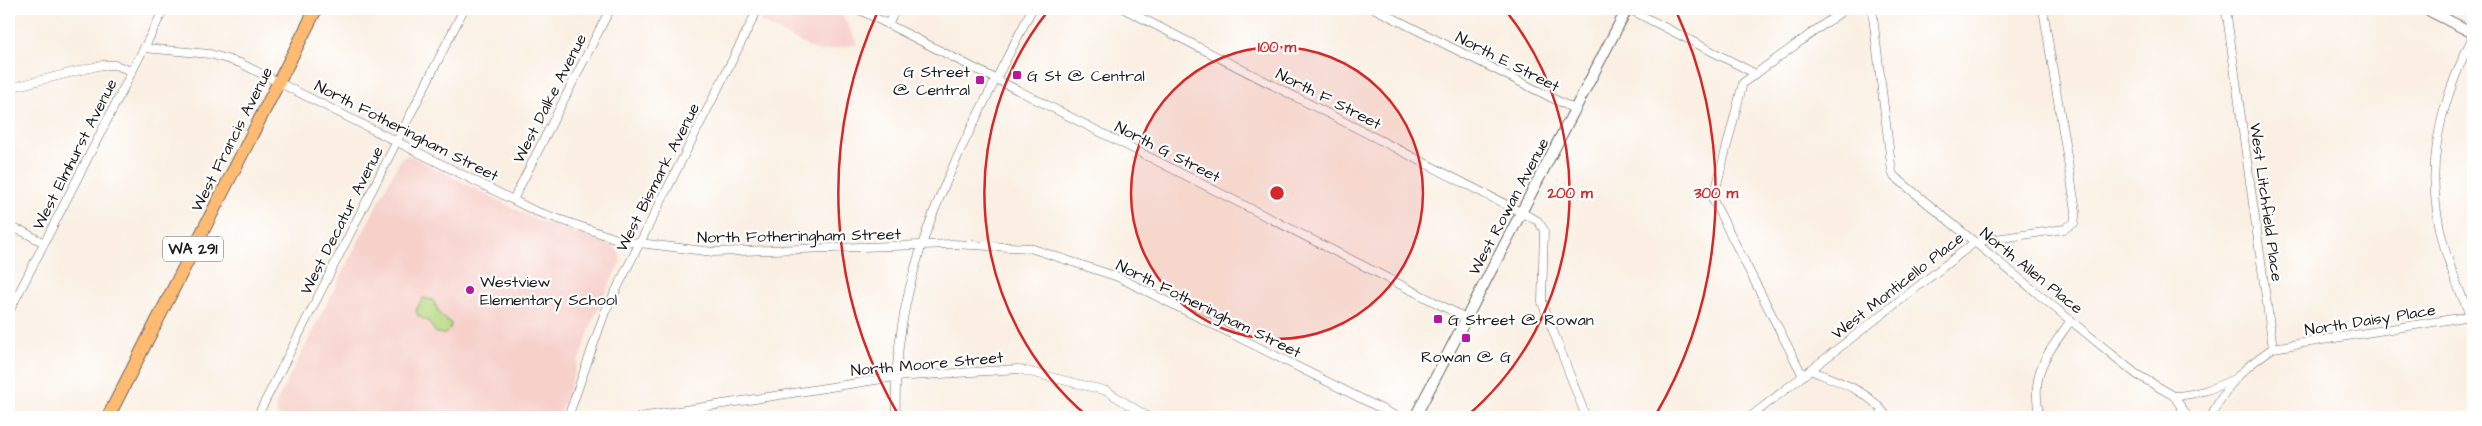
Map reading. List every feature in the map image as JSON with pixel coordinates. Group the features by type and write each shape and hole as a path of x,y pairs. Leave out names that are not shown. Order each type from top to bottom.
{"main road":[{"name":"West Francis Avenue","path":"108,417 316,9"}],"street":[{"name":"West Elmhurst Avenue","path":"9,312 164,9"},
{"name":"West Decatur Avenue","path":"258,417 464,9"},
{"name":"West Dalke Avenue","path":"513,200 610,9"},
{"name":"West Bismark Avenue","path":"568,417 604,312 758,9"},
{"name":"North G Street","path":"858,9 1466,318"},
{"path":"888,24 896,9"},
{"path":"896,417 895,376 912,273 920,247 936,201 1032,9"},
{"name":"North F Street","path":"1124,9 1538,221 1544,230 1542,302 1586,417"},
{"name":"North E Street","path":"1375,9 1576,110"},
{"path":"1628,9 1756,74"},
{"name":"West Rowan Avenue","path":"1415,417 1628,9"},
{"path":"1803,376 1713,203 1741,87 1845,9"},
{"name":"North Allen Place","path":"1872,9 1892,172 2136,374 2174,396 2188,417"},
{"name":"West Monticello Place","path":"1750,417 1975,242 2070,227 2076,218 2043,9"},
{"name":"West Litchfield Place","path":"2226,9 2273,348"},
{"path":"2426,9 2473,34 2456,71 2445,103 2437,137 2434,174 2436,212 2442,244 2454,280 2472,319"},
{"name":"North Fotheringham Street","path":"144,48 210,54 240,63 397,140 535,211 623,241 713,252 920,247 952,244 1030,248 1118,277 1398,417"},
{"path":"9,88 102,65 115,65 132,71"},
{"path":"9,228 22,231 44,243"},
{"name":"North Daisy Place","path":"2273,348 2472,319"},
{"path":"2040,417 2036,386 2040,370 2071,320"},
{"path":"2211,417 2232,380 2252,362 2273,348"},
{"name":"North Moore Street","path":"640,417 895,376 1018,368 1107,390 1148,417"},
{"path":"1810,370 1859,390 1872,398 1888,417"},
{"path":"2174,396 2201,393 2232,380"}],"shaded area":[{"path":"767,9 839,9 858,44 819,52 760,22"},
{"name":"Westview Elementary School","path":"409,155 537,220 612,245 619,251 621,260 593,320 559,417 282,417 277,415 275,405 401,158"}],"green space":[{"path":"423,298 433,300 441,316 451,323 450,329 445,334 436,333 428,321 418,316 416,310"}],"place":[{"name":"G St @ Central","path":"1017,75"},
{"name":"G Street @ Central","path":"980,80"},
{"name":"Westview Elementary School","path":"470,290"},
{"name":"G Street @ Rowan","path":"1438,319"},
{"name":"Rowan @ G","path":"1466,338"}]}
